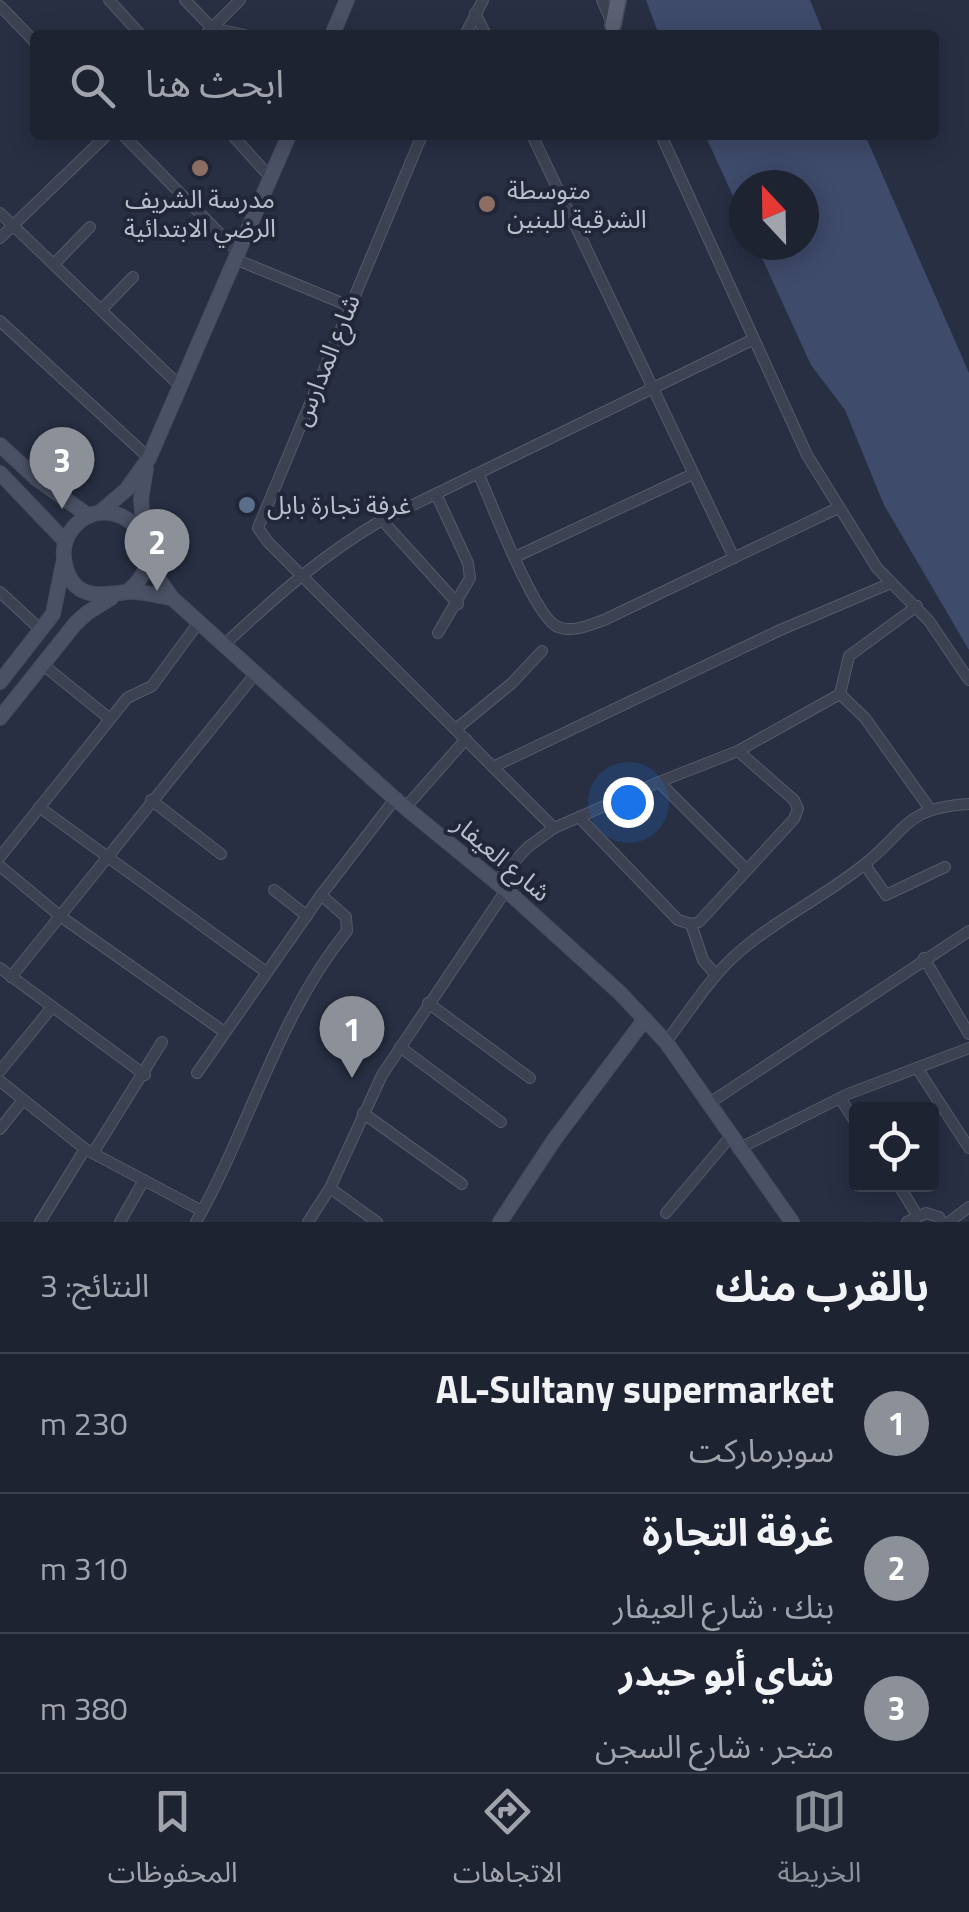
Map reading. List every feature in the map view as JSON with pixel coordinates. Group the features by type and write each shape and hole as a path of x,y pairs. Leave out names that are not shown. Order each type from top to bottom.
{"main road":[{"path":"334,30 347,0"},
{"path":"615,30 618,0"},
{"path":"0,682 53,614 65,542 79,522 127,490 148,458 287,140"},
{"path":"0,445 38,479 94,515 125,518 144,536"},
{"path":"0,718 86,613 121,594 144,574 148,562 141,499 148,458"},
{"path":"0,472 65,542"},
{"path":"63,558 66,572 86,593 100,597 121,594 172,598"},
{"name":"شارع العيفار","path":"148,562 172,598 400,804 501,886 646,1019 792,1222"},
{"path":"500,1222 554,1140 646,1019"}],"street":[{"path":"109,0 136,30"},
{"path":"185,0 207,30"},
{"path":"209,30 240,0"},
{"path":"468,30 483,0"},
{"path":"602,0 615,30"},
{"path":"0,6 30,37"},
{"path":"475,12 484,30"},
{"path":"0,238 102,140"},
{"path":"128,140 237,255 349,306"},
{"path":"237,140 270,177"},
{"name":"شارع المدارس","path":"302,573 258,528 420,140"},
{"path":"534,140 734,558"},
{"path":"664,140 799,440 877,568 917,606 969,680"},
{"path":"0,213 180,386"},
{"path":"54,264 90,227"},
{"path":"101,310 133,277"},
{"path":"0,321 148,458"},
{"path":"224,645 302,573 382,520 752,340"},
{"path":"515,558 694,474"},
{"path":"480,475 541,612 550,624 561,629 604,620 838,508"},
{"path":"436,494 470,571 466,589 438,633"},
{"path":"382,520 458,604"},
{"path":"302,573 554,828"},
{"path":"494,767 778,631 891,583"},
{"path":"0,592 41,630"},
{"path":"308,1222 330,1188 363,1113 400,1047 528,847 578,816 738,751 840,694 849,656 917,606"},
{"path":"0,857 110,718 130,695 152,686 199,622"},
{"path":"456,729 512,683 542,651"},
{"path":"42,664 110,718"},
{"path":"11,977 256,673"},
{"path":"840,694 865,718 930,809"},
{"path":"196,1073 321,895 400,804 466,739"},
{"path":"578,816 678,920 691,924 704,916 794,819 798,809 794,800 738,751"},
{"path":"658,782 746,869"},
{"path":"151,800 220,854"},
{"path":"666,1042 716,976 754,940 865,864 906,822 930,809 969,804"},
{"path":"40,807 266,972"},
{"path":"865,864 886,895 945,867"},
{"path":"0,866 60,916 223,1031"},
{"path":"274,890 306,916"},
{"path":"0,1081 89,1151 144,1180 200,1217 282,1037 347,931 346,917 321,895"},
{"path":"691,924 702,960 716,976"},
{"path":"708,1104 965,934 969,948"},
{"path":"924,958 969,1034"},
{"path":"0,968 144,1075"},
{"path":"428,1003 530,1078"},
{"path":"0,1071 52,1007"},
{"path":"40,1222 144,1075 162,1042"},
{"path":"400,1047 501,1122"},
{"path":"666,1213 734,1143 969,1048"},
{"path":"917,1068 969,1148"},
{"path":"840,1098 849,1112"},
{"path":"0,1129 23,1100"},
{"path":"363,1113 462,1184"},
{"path":"120,1222 144,1180"},
{"path":"330,1188 377,1222"},
{"path":"901,1192 912,1219 932,1214 941,1222"},
{"path":"949,1222 969,1207"}],"water":[{"path":"646,0 810,0 822,30 657,30"},
{"path":"707,140 867,140 969,373 969,650 884,505 845,410 811,365 763,260 819,260 819,170 729,170 729,187"}],"place":[{"name":"مدرسة الشريف الرضي الابتدائية","path":"200,168"},
{"name":"متوسطة الشرقية للبنين","path":"487,204"},
{"name":"غرفة تجارة بابل","path":"247,505"},
{"name":"شاي أبو حيدر","path":"62,509"},
{"name":"غرفة التجارة","path":"157,591"},
{"name":"AL-Sultany supermarket","path":"352,1078"}]}
